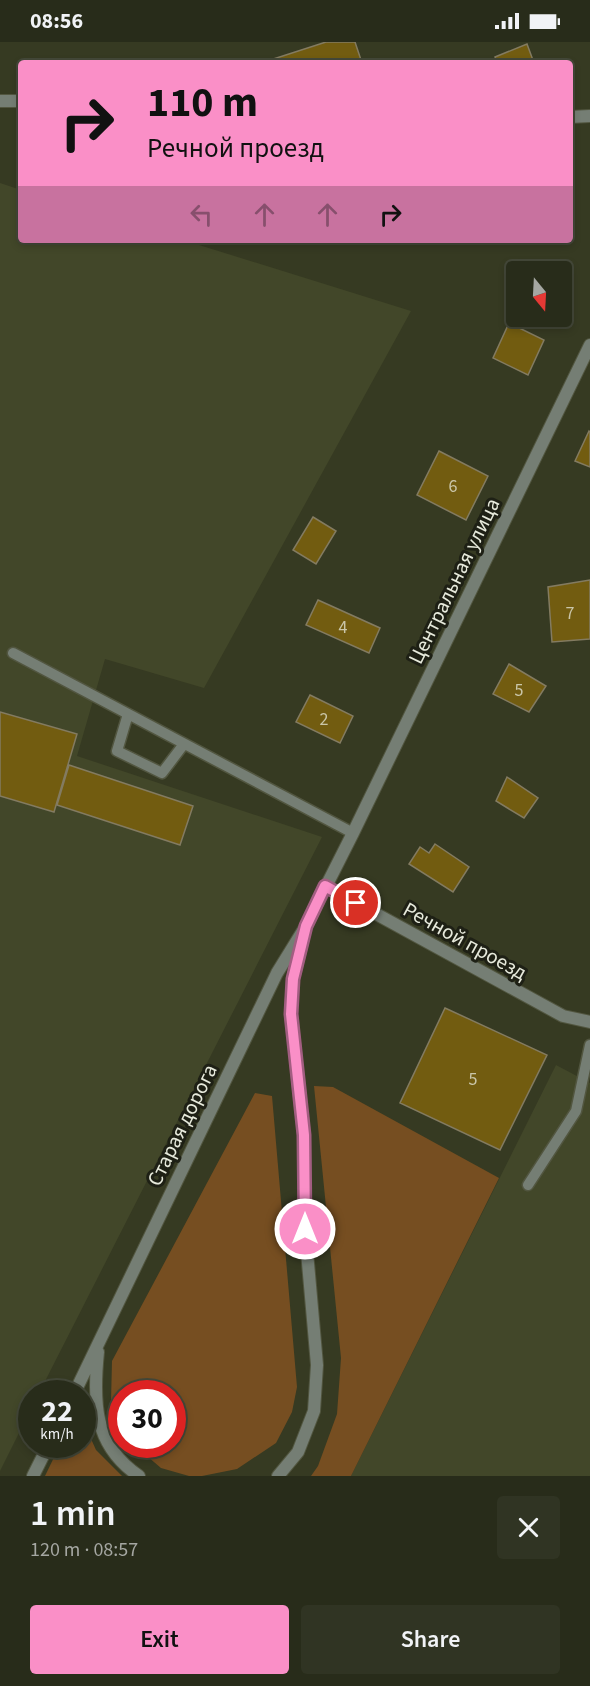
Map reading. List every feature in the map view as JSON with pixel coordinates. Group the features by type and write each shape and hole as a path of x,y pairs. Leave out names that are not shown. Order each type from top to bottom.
{"street":[{"path":"0,101 18,100"},
{"path":"573,117 590,116"},
{"name":"Центральная улица","path":"352,833 590,345"},
{"name":"Старая дорога","path":"81,1380 277,973 306,926 352,833"},
{"name":"Речной проезд","path":"325,886 563,1016 590,1022"},
{"name":"Старая дорога","path":"278,1476 298,1452 314,1412 316,1377 305,1229 304,1135 291,1014 293,979 306,926"},
{"name":"Старая дорога","path":"98,1344 94,1391 99,1423 113,1453 139,1476"},
{"path":"33,1476 42,1458"}],"lane":[{"path":"13,653 352,833"},
{"path":"128,714 117,751 162,772 184,744"},
{"path":"528,1185 576,1111 590,1045"}],"shaded area":[{"path":"0,183 18,189 18,243 193,243 411,311 204,688 105,659 77,756 322,837 46,1380 18,1380 18,1435 0,1471"},
{"path":"556,1065 590,1083 590,1476 351,1476"},
{"path":"314,1086 333,1087 499,1178 351,1476 311,1476 318,1466 337,1414 341,1358"},
{"path":"255,1093 272,1096 297,1387 292,1412 276,1443 237,1469 202,1476 189,1476 161,1468 149,1458 186,1458 186,1380 112,1380 112,1361"},
{"path":"96,1450 122,1476 45,1476 54,1458 96,1458"}],"building":[{"path":"326,42 355,42 361,60 270,60"},
{"path":"527,44 533,60 496,60 495,57"},
{"path":"507,327 517,327 544,340 528,375 493,358"},
{"path":"590,432 590,467 575,461"},
{"path":"439,451 488,476 466,520 417,495"},
{"path":"313,517 336,531 316,564 293,550"},
{"path":"590,580 590,639 552,642 548,587"},
{"path":"318,600 380,628 369,653 306,625"},
{"path":"509,664 546,686 529,712 493,694"},
{"path":"310,695 353,716 340,743 296,722"},
{"path":"0,712 77,734 54,812 0,796"},
{"path":"69,765 193,806 180,845 57,805"},
{"path":"507,777 538,798 524,818 496,801"},
{"path":"435,844 469,867 453,892 409,864 420,847 429,853"},
{"path":"445,1008 547,1055 500,1150 400,1103"}],"route":[{"path":"305,1229 304,1135 291,1014 293,979 306,926 325,886 356,903"}]}
